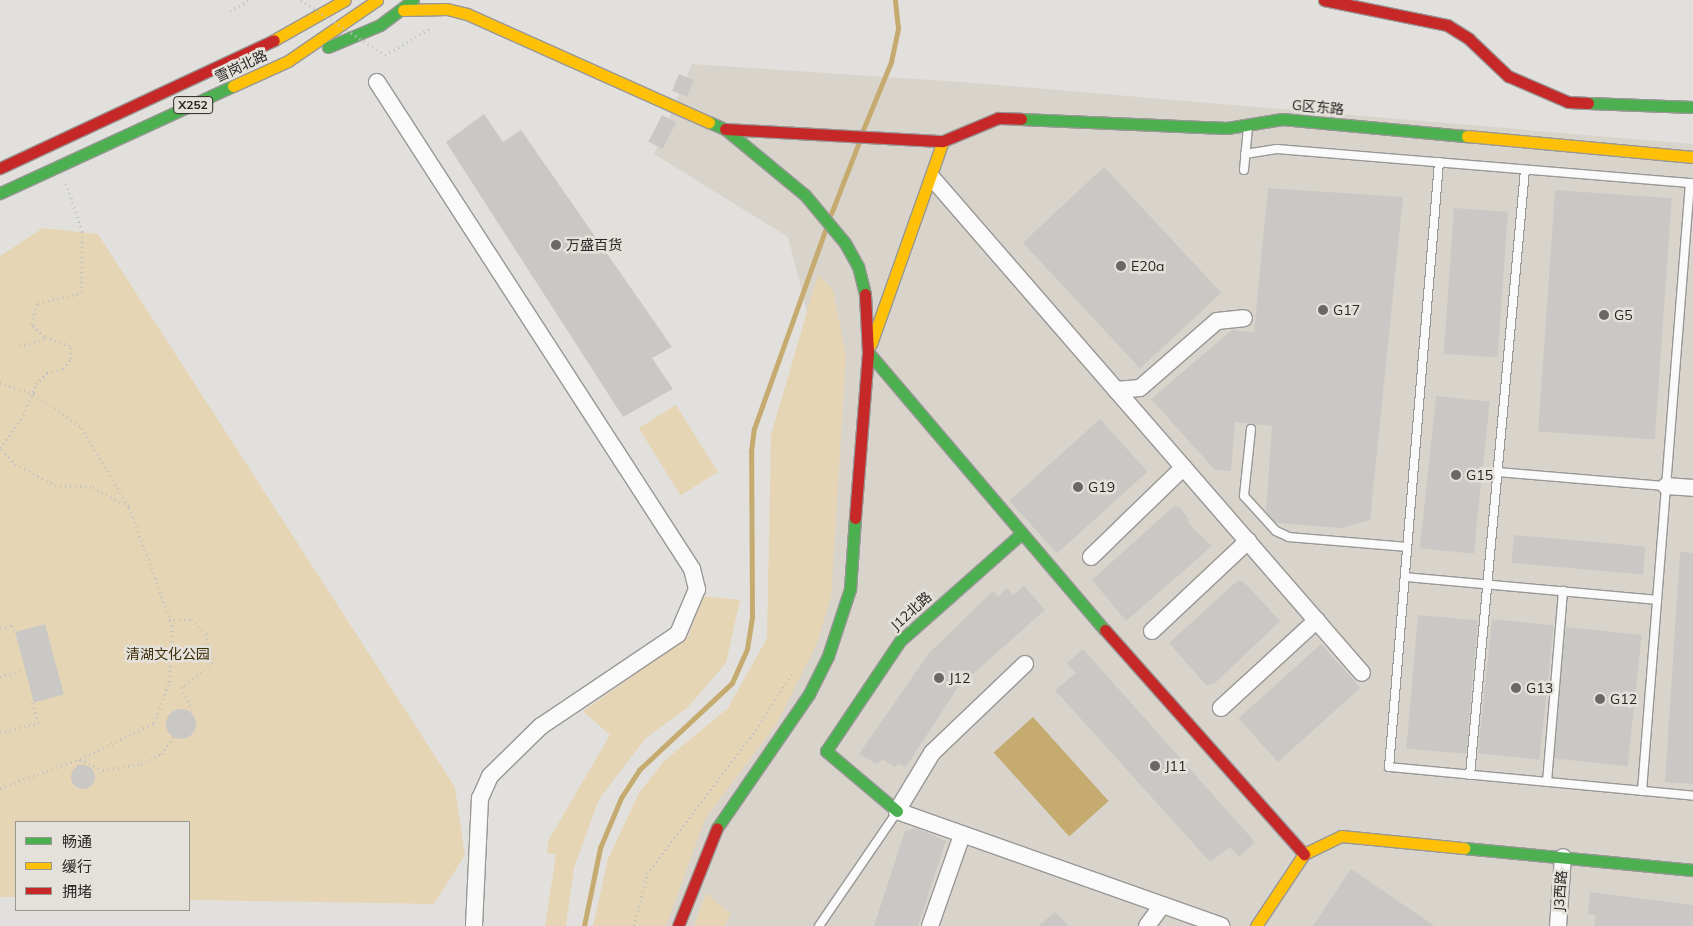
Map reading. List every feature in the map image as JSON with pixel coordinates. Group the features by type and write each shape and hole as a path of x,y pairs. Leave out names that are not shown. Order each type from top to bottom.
{"main road":[{"name":"雪岗北路","path":"0,168 279,38 345,0"},
{"name":"雪岗北路","path":"0,193 288,61 377,0"},
{"path":"288,61 359,36 402,10 413,0"},
{"path":"458,0 467,14"},
{"path":"1324,0 1447,25 1469,39 1508,76 1549,97 1593,106 1693,107"},
{"path":"402,10 447,9 467,14 725,129 805,195 845,243 858,266 865,292 868,352 850,589 831,648 809,694 718,826 678,926"},
{"name":"G区东路","path":"944,140 998,118 1227,128 1282,119 1693,157"},
{"path":"725,129 944,140 933,179 868,352"},
{"path":"868,352 1020,535 1304,854"},
{"name":"J12北路","path":"898,811 826,751 900,642 1020,535"},
{"path":"1256,926 1304,854 1329,840 1358,836 1693,870"}],"street":[{"path":"377,82 692,569 697,589 678,634 542,726 490,776 480,798 474,926"},
{"path":"933,179 1362,673"},
{"path":"1116,390 1140,388 1217,321 1244,318"},
{"path":"1091,557 1184,467"},
{"path":"1666,486 1693,488"},
{"path":"1152,631 1248,542"},
{"path":"1221,708 1316,620"},
{"path":"1025,664 932,753 898,811 1221,926"},
{"path":"930,926 962,835"},
{"name":"J3西路","path":"1558,926 1563,857"},
{"path":"1147,926 1162,905"}],"lane":[{"path":"1244,170 1248,125"},
{"path":"1245,154 1277,149 1692,183 1642,791"},
{"path":"1439,162 1389,768 1693,796"},
{"path":"1470,775 1526,170"},
{"path":"1251,429 1244,496 1276,531 1289,537 1407,547"},
{"path":"1498,472 1666,486"},
{"path":"1405,577 1657,600"},
{"path":"1547,782 1563,592"},
{"path":"819,926 898,811"}],"path":[{"path":"230,10 248,0"},
{"path":"301,0 384,55 430,28"},
{"path":"58,166 82,232 81,292 38,303 31,324 49,339 70,346 71,359 63,369 47,373 36,384 34,394 0,448 16,465 56,486 91,487 130,506"},
{"path":"20,346 49,339"},
{"path":"0,383 34,394 82,428 130,506 170,620 169,682 154,723 80,759 0,788"},
{"path":"170,620 192,619 206,634 212,662 182,687 194,715"},
{"path":"0,628 12,624 16,634"},
{"path":"0,676 24,669"},
{"path":"634,926 647,874 750,738 794,671"},
{"path":"0,732 38,723 31,702"},
{"path":"80,759 103,770 141,764 161,754 173,737"},
{"path":"78,766 80,759"}],"shaded area":[{"path":"692,64 962,82 1693,144 1693,926 626,926 798,648 824,378 788,237 654,154"},
{"path":"1033,717 1109,801 1069,836 994,752"}],"green space":[{"name":"清湖文化公园","path":"43,228 98,234 455,787 465,855 434,904 190,900 190,821 15,821 15,897 0,897 0,256"},
{"path":"818,274 833,290 846,356 831,598 816,646 777,723 705,819 666,926 593,926 608,859 639,793 664,761 728,708 767,638 771,435"},
{"path":"676,405 718,472 681,495 639,428"},
{"path":"703,596 740,600 726,663 687,708 646,738 599,799 574,868 566,926 545,926 556,854 547,853 548,841 610,735 583,711 688,637"},
{"path":"706,893 731,914 724,926 694,926"}],"building":[{"path":"679,74 694,80 687,97 672,91"},
{"name":"万盛百货","path":"484,114 503,142 521,130 672,347 652,358 673,389 623,417 446,142"},
{"path":"662,115 676,122 663,149 648,142"},
{"name":"E20a","path":"1104,167 1221,293 1140,368 1023,243"},
{"name":"G17","path":"1268,188 1403,197 1370,520 1342,528 1276,523 1266,511 1272,426 1235,422 1231,471 1215,470 1151,399 1232,330 1254,332"},
{"name":"G5","path":"1555,190 1672,198 1655,440 1538,431"},
{"path":"1454,208 1508,212 1498,357 1444,354"},
{"name":"G15","path":"1436,396 1490,402 1474,554 1420,548"},
{"name":"G19","path":"1100,419 1148,472 1057,553 1009,501"},
{"path":"1174,506 1180,508 1189,519 1187,522 1212,546 1126,621 1092,580"},
{"path":"1514,535 1645,547 1643,574 1512,563"},
{"path":"1680,552 1693,553 1693,784 1665,782"},
{"path":"1237,581 1243,581 1280,621 1215,683 1206,685 1169,643"},
{"name":"J12","path":"1024,586 1045,610 958,687 906,767 898,764 895,767 883,759 877,764 859,754 929,653 993,591 998,597 1007,588 1013,595"},
{"path":"1418,615 1478,620 1466,754 1406,748"},
{"name":"G13","path":"1492,619 1554,625 1540,760 1478,753"},
{"path":"45,624 64,695 34,703 15,632"},
{"name":"G12","path":"1566,627 1642,635 1628,766 1552,758"},
{"path":"1321,644 1360,688 1278,762 1239,718"},
{"name":"J11","path":"1083,649 1255,842 1239,857 1230,847 1210,862 1055,690 1076,673 1067,663"},
{"path":"181,709 192,713 196,724 192,735 181,739 170,735 166,724 170,713"},
{"path":"83,765 92,768 95,777 92,786 83,789 74,786 71,777 74,768"},
{"path":"916,828 946,841 918,926 874,926 905,831"},
{"path":"1351,869 1435,926 1313,926"},
{"path":"1590,892 1693,905 1693,926 1594,926 1596,915 1588,914"},
{"path":"1055,912 1069,926 1038,926"}],"waterway":[{"path":"863,130 891,62 898,29 895,0"},
{"path":"831,214 859,142"},
{"path":"584,926 600,848 621,798 639,770 732,683 747,649 752,616 751,452 754,429 825,231"}],"traffic: fast":[{"path":"328,47 380,25 413,0"},
{"path":"0,193 233,86"},
{"path":"1588,103 1693,107"},
{"path":"1021,119 1227,128 1282,119 1467,136"},
{"path":"709,122 725,129 805,195 845,243 858,266 865,294"},
{"path":"868,352 1105,630"},
{"path":"717,828 809,694 828,656 850,589 855,518"},
{"path":"897,811 826,751 900,641 1020,535"},
{"path":"1464,848 1693,870"}],"traffic: slow":[{"path":"274,40 345,0"},
{"path":"233,86 288,61 377,0"},
{"path":"403,10 447,9 467,14 709,122"},
{"path":"1467,136 1693,157"},
{"path":"871,344 943,141"},
{"path":"1256,926 1304,854 1341,836 1464,848"}],"traffic: jam":[{"path":"1324,0 1447,25 1469,39 1508,76 1568,102 1588,103"},
{"path":"0,168 274,40"},
{"path":"725,129 943,141 998,118 1021,119"},
{"path":"855,518 868,352 865,294"},
{"path":"1105,630 1304,854"},
{"path":"678,926 717,828"}],"place":[{"name":"万盛百货","path":"556,245"},
{"name":"E20a","path":"1121,266"},
{"name":"G17","path":"1323,310"},
{"name":"G5","path":"1604,315"},
{"name":"G15","path":"1456,475"},
{"name":"G19","path":"1078,487"},
{"name":"J12","path":"939,678"},
{"name":"G13","path":"1516,688"},
{"name":"G12","path":"1600,699"},
{"name":"J11","path":"1155,766"}]}
